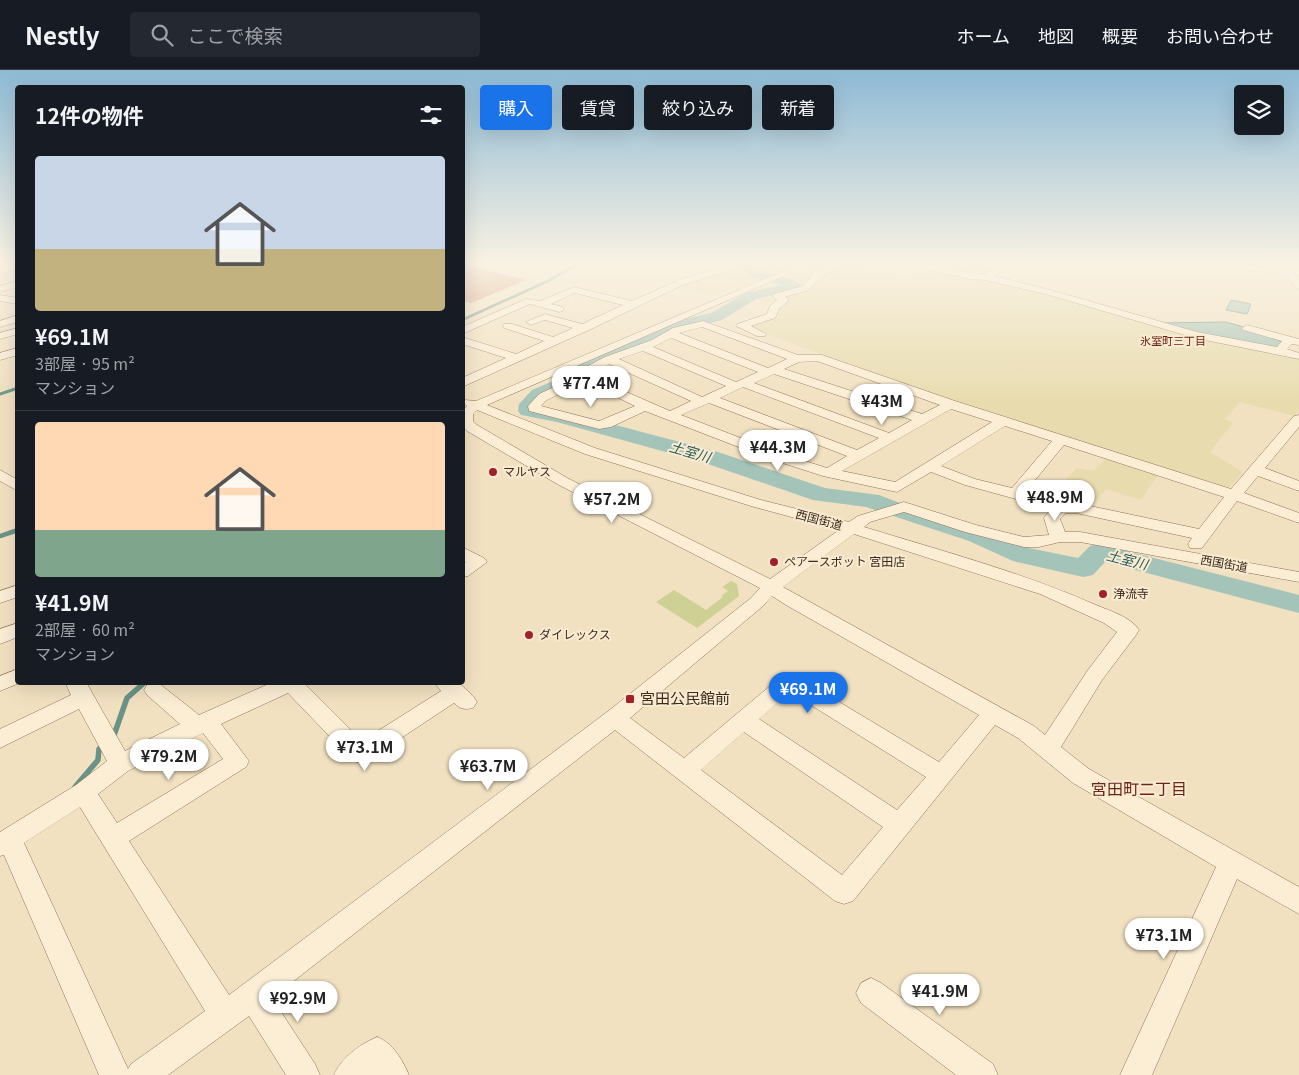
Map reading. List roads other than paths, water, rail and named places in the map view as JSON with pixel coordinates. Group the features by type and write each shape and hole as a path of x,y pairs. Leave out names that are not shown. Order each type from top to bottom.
{"street":[{"path":"465,331 512,309"},
{"path":"465,382 626,309"},
{"path":"465,418 470,403 698,309"},
{"path":"767,336 741,326 771,316 774,309"},
{"path":"1106,309 1195,335 1299,356"},
{"path":"531,322 545,317 584,328"},
{"path":"1,323 15,319"},
{"path":"1,323 15,329"},
{"path":"645,406 606,424 599,425 534,408 543,397 583,378 586,372 609,359 644,347 686,326 702,324 804,355 818,357 950,404 1234,495 1299,518"},
{"path":"508,326 555,341"},
{"path":"1247,328 1294,341"},
{"path":"0,336 15,331"},
{"path":"671,334 771,371 923,419"},
{"path":"478,345 491,340"},
{"path":"465,341 517,358"},
{"path":"1280,351 1294,341"},
{"path":"644,347 740,385 891,438"},
{"path":"0,357 15,352"},
{"path":"669,416 804,355"},
{"path":"609,359 705,400 859,456"},
{"path":"583,378 594,381 669,416 772,455 828,473 897,487 1003,421"},
{"name":"西国街道","path":"470,403 584,449 756,503 850,528 864,518 904,507 971,529 1020,541 1036,543 1058,537 1086,538 1299,577"},
{"path":"828,473 950,404"},
{"path":"465,421 472,428 564,482 755,577 993,713 1026,732 1081,776 1299,901"},
{"path":"1190,558 1191,550 1234,495 1298,421"},
{"path":"928,466 970,482 1016,494 1061,440"},
{"path":"1256,470 1299,486"},
{"path":"0,474 15,485"},
{"path":"897,487 899,498 904,507"},
{"path":"1058,537 1052,518 1062,508 1076,508 1203,535"},
{"path":"142,1075 253,995 615,718 757,602 771,587 850,528 1046,590 1111,619 1129,630 1095,675 1048,748"},
{"path":"465,554 478,562 465,570"},
{"path":"0,597 15,592"},
{"path":"0,637 15,630"},
{"path":"0,684 15,677"},
{"path":"684,771 788,680 942,775"},
{"path":"115,1075 5,842 84,792 120,764 281,685"},
{"path":"284,685 360,754 455,692"},
{"path":"0,739 79,690 120,764"},
{"path":"113,838 238,762 201,723 154,690"},
{"path":"615,718 844,892 993,713"},
{"path":"744,720 900,825"},
{"path":"84,792 225,1016"},
{"path":"1136,1075 1231,862"},
{"path":"871,993 982,1075"},
{"path":"253,995 304,1075"},
{"path":"350,1075 377,1052 393,1075"}],"water":[{"path":"1227,309 1249,309 1247,314"},
{"path":"1225,322 1272,337 1283,343 1278,350 1194,333 1159,323"}],"waterway":[{"path":"465,319 486,309"},
{"name":"土室川","path":"730,309 716,317 681,325 643,344 595,362 567,382 539,394 529,404 528,411 559,416 710,457 822,495 870,500 907,514 978,536 1022,555 1064,563 1083,569 1099,552 1299,604"},
{"path":"0,394 15,389"},
{"path":"0,536 15,531"},
{"path":"113,738 127,698 142,685"},
{"path":"75,787 98,760 99,749 103,746"}],"place":[{"name":"マルヤス","path":"493,472"},
{"name":"ペアースポット 宮田店","path":"774,562"},
{"name":"浄流寺","path":"1103,594"},
{"name":"ダイレックス","path":"529,635"},
{"name":"宮田公民館前","path":"630,699"}],"district":[{"name":"氷室町三丁目","path":"1173,341"},
{"name":"宮田町二丁目","path":"1139,789"}]}
